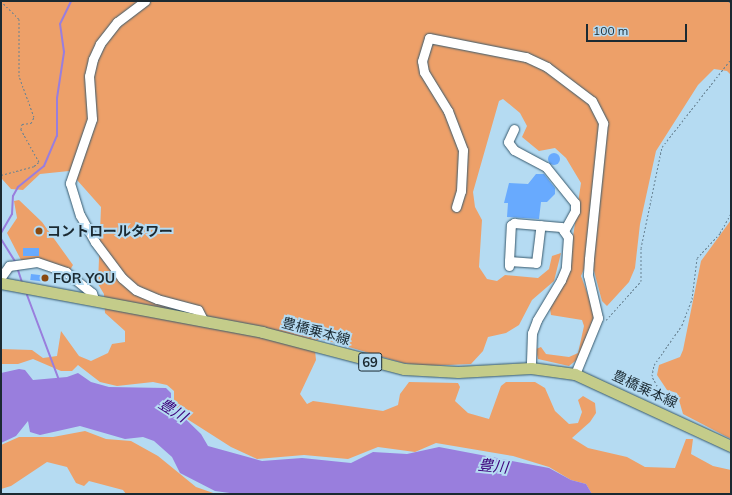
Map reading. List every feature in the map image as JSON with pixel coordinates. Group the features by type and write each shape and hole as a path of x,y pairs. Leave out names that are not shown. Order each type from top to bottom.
{"main road":[{"name":"豊橋乗本線","path":"1,283 203,320 410,370 458,372 531,368 575,374 731,446"}],"street":[{"path":"145,1 117,22 93,59 89,76 92,119 70,184 80,215 94,242 122,278 136,290 157,299 198,310 203,320"},
{"path":"456,207 462,184 463,150 448,111 424,72 422,61 429,38 526,57 547,67 592,101 603,123 588,275 598,318 575,374"},
{"path":"514,129 508,142 514,150 546,166 575,203 575,211 564,231"},
{"path":"531,368 530,349 537,320 566,268 569,245 561,227 541,225 511,224 509,264 536,263 541,225"},
{"path":"1,277 9,266 37,262 66,272 92,293 94,299"}],"path":[{"path":"1,1 19,19 19,76 34,117 31,123 22,124 21,129 39,162 34,166 1,175"},
{"path":"729,1 731,5"},
{"path":"604,323 641,280 641,248 662,147 731,59"},
{"path":"1,186 1,191"},
{"path":"668,416 667,401 652,376 654,365 682,325 692,299 697,258 720,233 731,213"}],"shaded area":[{"path":"1,1 731,1 731,75 727,71 714,69 698,85 656,151 640,224 635,268 629,282 607,306 602,301 594,271 584,269 581,276 595,314 579,358 569,366 538,359 536,349 541,347 546,354 569,357 578,353 584,326 582,320 551,315 550,308 567,277 581,183 566,158 555,148 539,151 522,137 527,126 520,113 503,99 499,101 473,192 475,207 482,220 479,267 487,279 497,281 505,275 538,278 549,269 552,256 561,253 554,281 532,300 519,325 506,333 488,337 483,351 471,364 426,366 403,363 322,339 314,341 316,360 300,394 307,404 313,401 383,411 398,405 400,394 409,382 458,383 460,387 455,401 468,413 489,419 501,386 506,382 535,382 545,388 555,411 569,424 578,423 582,412 578,400 583,396 595,403 596,413 590,422 572,438 588,448 627,457 645,467 675,468 686,439 693,439 691,454 713,466 731,470 731,494 592,494 586,484 571,480 549,467 513,456 436,443 415,452 378,447 348,459 304,455 257,459 231,447 184,417 174,404 174,391 167,385 153,382 117,386 100,382 78,365 72,371 61,371 33,359 18,364 1,364 1,349 32,350 43,358 57,356 61,331 79,356 91,361 108,353 112,344 125,342 125,331 105,313 104,294 98,284 101,207 69,171 40,174 23,190 11,189 2,179"},
{"path":"19,200 42,222 73,265 70,270 21,260 7,233 17,218 14,201"},
{"path":"731,220 731,439 683,414 677,393 667,390 657,375 659,365 680,357 683,350 701,261"},
{"path":"85,431 106,439 131,441 158,456 196,487 216,494 126,494 123,490 89,481 84,486 76,483 67,467 47,462 11,486 1,489 1,445 19,437 53,437"}],"water":[{"name":"豊川","path":"19,369 25,370 33,380 67,377 78,373 91,382 109,387 166,388 171,393 171,405 201,434 208,446 262,461 302,458 351,463 373,452 407,454 439,447 549,468 571,480 586,484 592,494 237,494 215,491 180,473 172,457 154,441 143,437 125,439 80,426 40,435 30,432 28,421 16,436 1,443 1,373"}],"building":[{"path":"552,153 556,153 560,159 556,165 552,165 548,161 548,157"},
{"path":"536,174 544,174 555,188 555,194 547,202 541,202 539,219 507,217 508,203 504,203 509,183 528,184"},
{"path":"23,248 39,248 39,256 23,256"},
{"path":"31,274 48,276 47,282 30,280"}],"waterway":[{"path":"1,233 12,214 13,196 18,187 44,166 57,136 57,98 64,52 60,24 71,1"},
{"path":"1,239 16,263"},
{"path":"17,267 22,282"},
{"path":"27,295 59,380"}],"place":[{"name":"コントロールタワー","path":"39,231"},
{"name":"FOR YOU","path":"45,278"}]}
